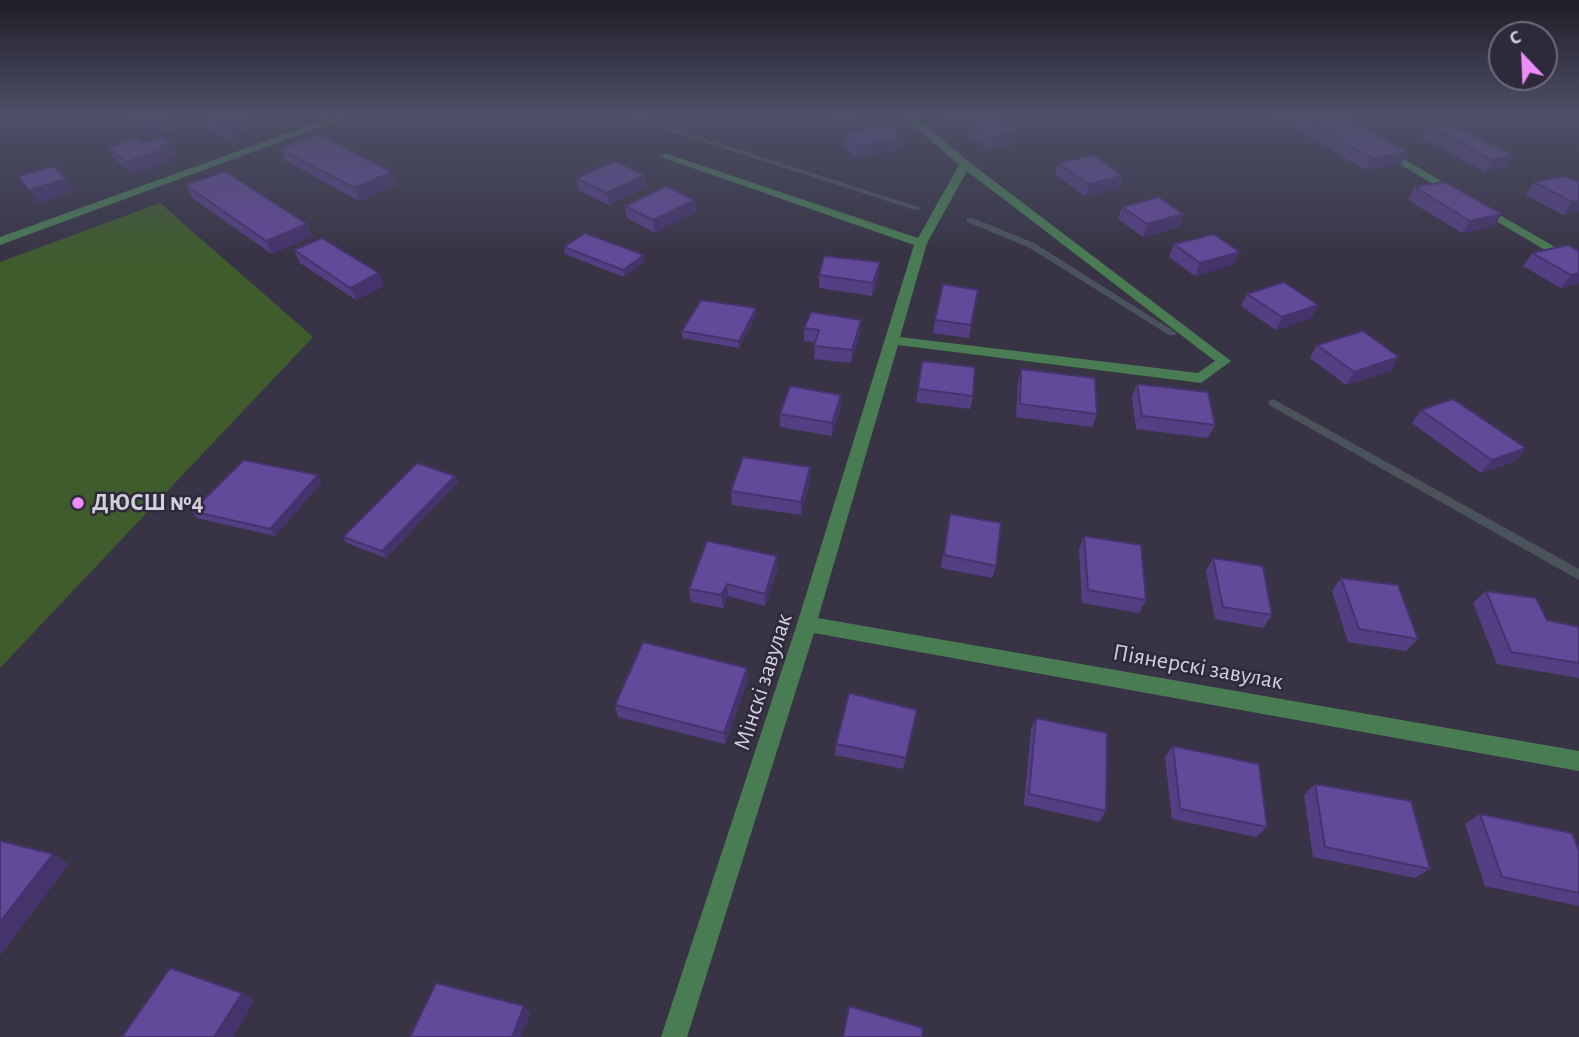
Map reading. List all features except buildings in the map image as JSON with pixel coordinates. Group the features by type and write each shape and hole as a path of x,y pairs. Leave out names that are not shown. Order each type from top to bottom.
{"street":[{"path":"0,241 217,162"},
{"path":"682,162 921,243"},
{"path":"1404,162 1579,266"},
{"path":"893,340 1201,378 1224,361 965,164"},
{"name":"Мінскі завулак","path":"674,1037 807,624 921,243 965,164"},
{"name":"Піянерскі завулак","path":"807,624 1579,761"}],"green space":[{"name":"ДЮСШ №4","path":"160,203 313,337 0,668 0,262"}],"waterway":[{"path":"773,162 918,208"},
{"path":"970,220 1031,245 1172,333"},
{"path":"1273,403 1579,575"}],"place":[{"name":"ДЮСШ №4","path":"78,503"}]}
